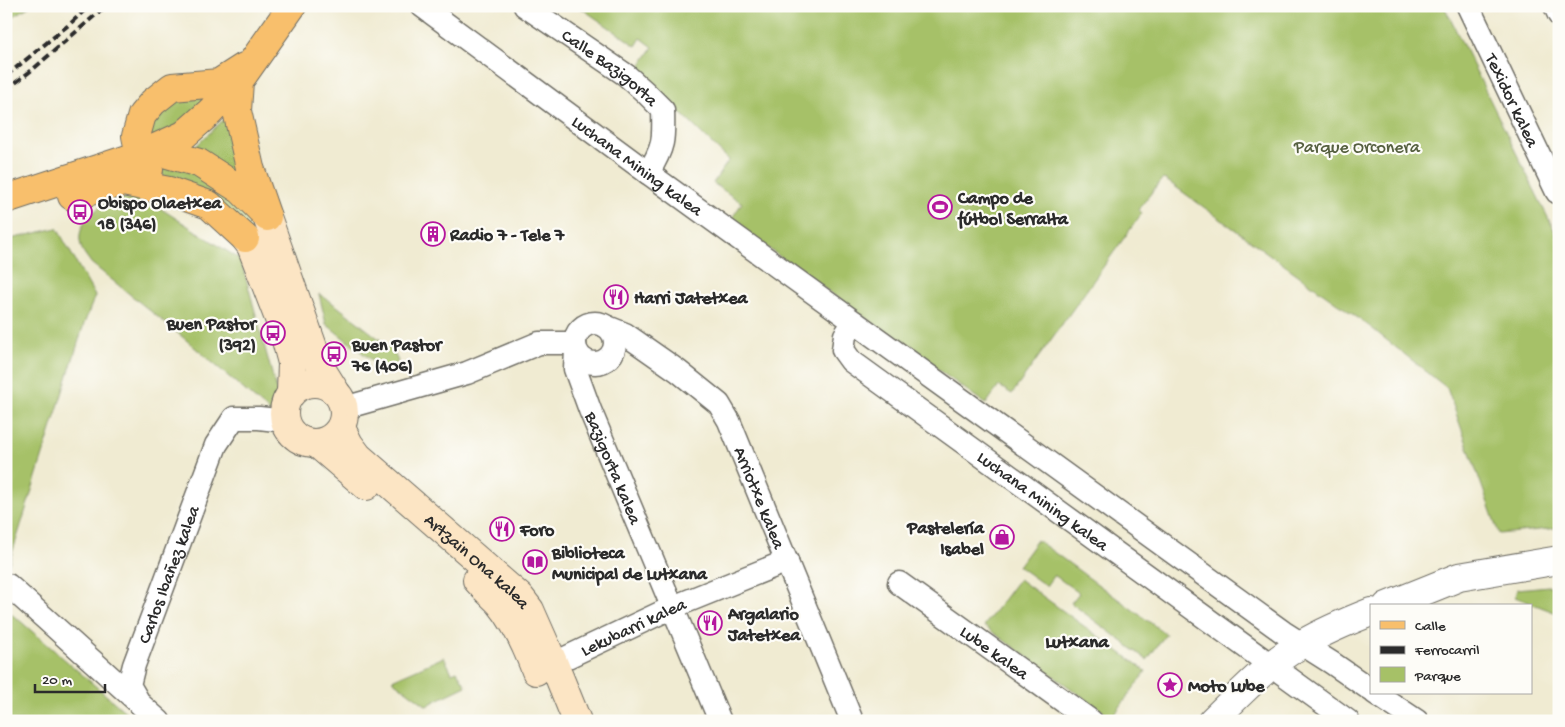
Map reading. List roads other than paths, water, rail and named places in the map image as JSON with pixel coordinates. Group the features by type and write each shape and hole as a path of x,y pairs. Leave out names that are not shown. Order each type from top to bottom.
{"main road":[{"path":"6,199 153,157 184,146 216,119 227,106 245,72 292,6"},
{"path":"169,191 153,157 136,136 142,115 153,102 172,87 219,83 245,72"},
{"path":"245,72 237,111 250,168 267,217"},
{"path":"6,218 123,182 153,157 199,163 241,190 267,217"},
{"path":"123,182 169,191 209,205 245,238 251,246 282,329 292,363 291,393"},
{"name":"Artzain Ona kalea","path":"267,217 320,367 340,409 349,444 358,456 520,597 530,610 545,667 556,721"},
{"path":"272,420 284,412 286,402 291,393 299,387 308,383 318,382 327,385 340,409 334,435 326,441 316,443"},
{"name":"Artzain Ona kalea","path":"272,420 290,430 297,438 306,442 316,443 477,580 499,603 513,623 528,651 545,667 577,721"}],"street":[{"name":"Luchana Mining kalea","path":"422,6 648,173 1300,644 1370,689"},
{"name":"Calle Bazigorta","path":"526,6 626,75 662,110 664,135 660,154 648,173"},
{"name":"Texidor kalea","path":"1468,6 1559,193"},
{"path":"1555,6 1559,15"},
{"name":"Luchana Mining kalea","path":"854,322 845,335 843,350 851,361 1348,721"},
{"path":"596,324 605,326 613,335 615,342 608,359 602,362 590,363 579,356 575,347 576,336 580,331 585,326 596,324"},
{"name":"Arriotxe kalea","path":"605,326 625,334 678,371 719,404 729,421 852,721"},
{"path":"340,409 467,373 539,343 575,347"},
{"name":"Bazigorta kalea","path":"575,347 576,369 590,410 720,721"},
{"name":"Carlos Ibañez kalea","path":"140,704 129,685 134,665 216,445 234,418 272,420"},
{"path":"1392,604 1459,577 1559,560"},
{"name":"Lekubarri kalea","path":"545,667 673,607 786,561"},
{"name":"Lube kalea","path":"899,582 1090,721"},
{"name":"Carlos Ibañez kalea","path":"8,585 159,721"},
{"path":"1212,721 1272,665 1300,644 1370,612"},
{"path":"1240,642 1251,644 1261,638 1266,633 1269,621"},
{"path":"1376,694 1417,721"}],"railway":[{"path":"6,76 89,6"},
{"path":"6,90 106,6"}],"place":[{"name":"Campo de fútbol Serralta","path":"940,207"},
{"name":"Obispo Olaetxea 18 (346)","path":"80,212"},
{"name":"Radio 7 - Tele 7","path":"433,234"},
{"name":"Harri Jatetxea","path":"616,297"},
{"name":"Buen Pastor (392)","path":"273,333"},
{"name":"Buen Pastor 76 (406)","path":"334,354"},
{"name":"Foro","path":"502,529"},
{"name":"Pastelería Isabel","path":"1002,537"},
{"name":"Biblioteca Municipal de Lutxana","path":"535,562"},
{"name":"Argalario Jatetxea","path":"710,623"},
{"name":"Moto Lube","path":"1170,685"}],"district":[{"name":"Lutxana","path":"1077,640"}],"park label":[{"name":"Parque Orconera","path":"1357,146"}]}
